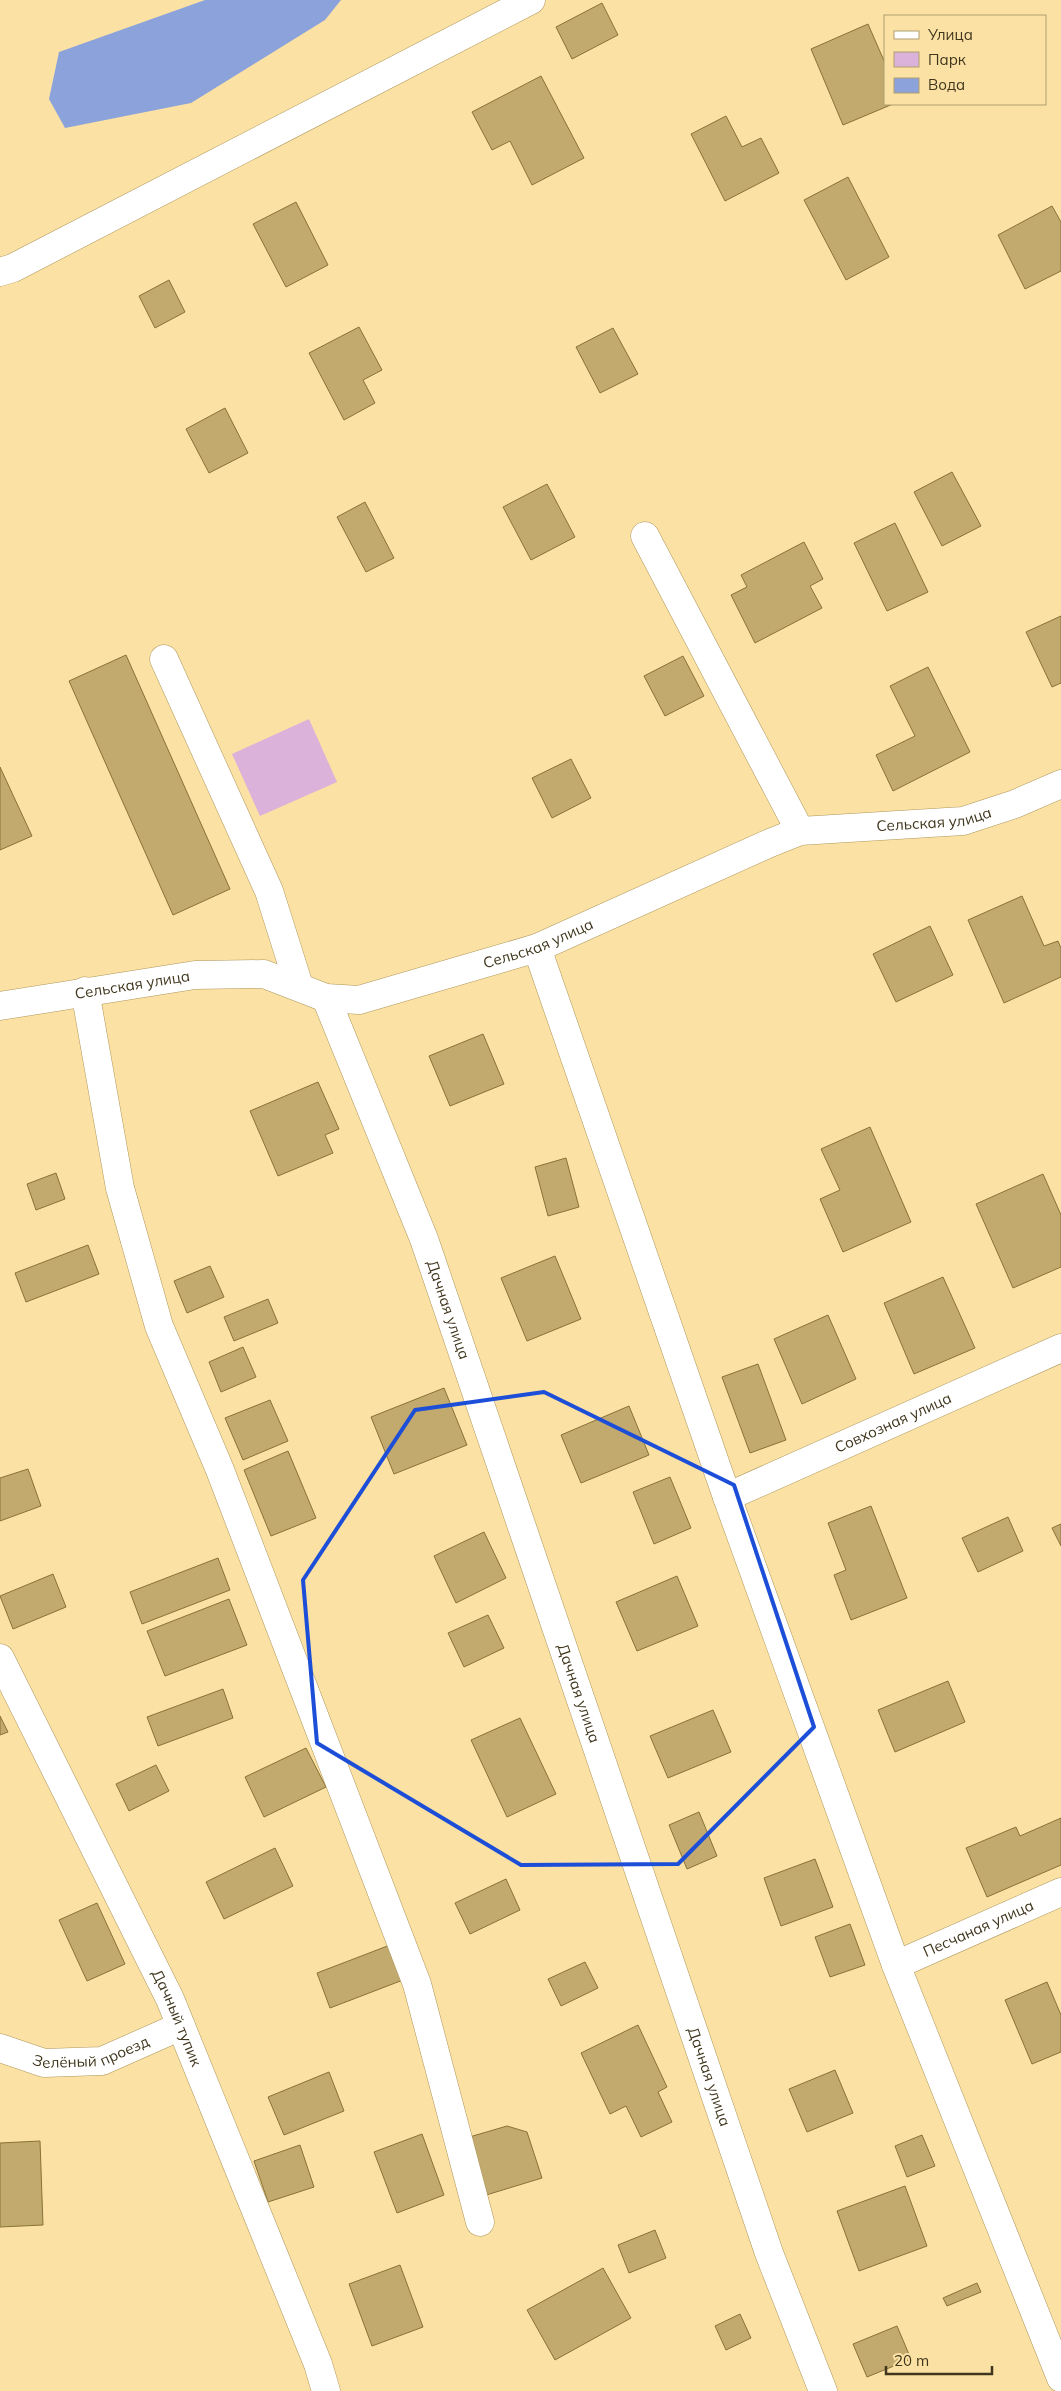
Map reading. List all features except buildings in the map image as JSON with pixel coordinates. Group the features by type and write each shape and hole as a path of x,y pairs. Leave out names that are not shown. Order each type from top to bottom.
{"street":[{"path":"0,272 13,268 531,0"},
{"path":"645,536 800,831"},
{"path":"164,659 269,891 299,986"},
{"name":"Сельская улица","path":"0,1006 195,975 264,974 326,998 359,1000 537,948 800,831 963,821 1015,804 1061,784"},
{"path":"537,948 727,1497 896,1966 1061,2378"},
{"path":"85,991 120,1188 159,1326 220,1470 417,1984 480,2222"},
{"name":"Дачная улица","path":"326,998 424,1239 766,2243 823,2391"},
{"name":"Совхозная улица","path":"727,1497 1061,1348"},
{"name":"Дачный тупик","path":"0,1658 170,1999 318,2364 326,2391"},
{"name":"Песчаная улица","path":"896,1966 1061,1892"},
{"name":"Зелёный проезд","path":"0,2048 44,2063 102,2060 180,2026"}],"highlighted area":[{"path":"544,1392 734,1485 814,1727 678,1864 521,1865 317,1743 303,1580 415,1410"}],"green space":[{"path":"309,719 337,782 260,816 232,754"}],"water":[{"path":"205,0 341,0 325,20 191,103 65,128 49,99 59,52"}]}
